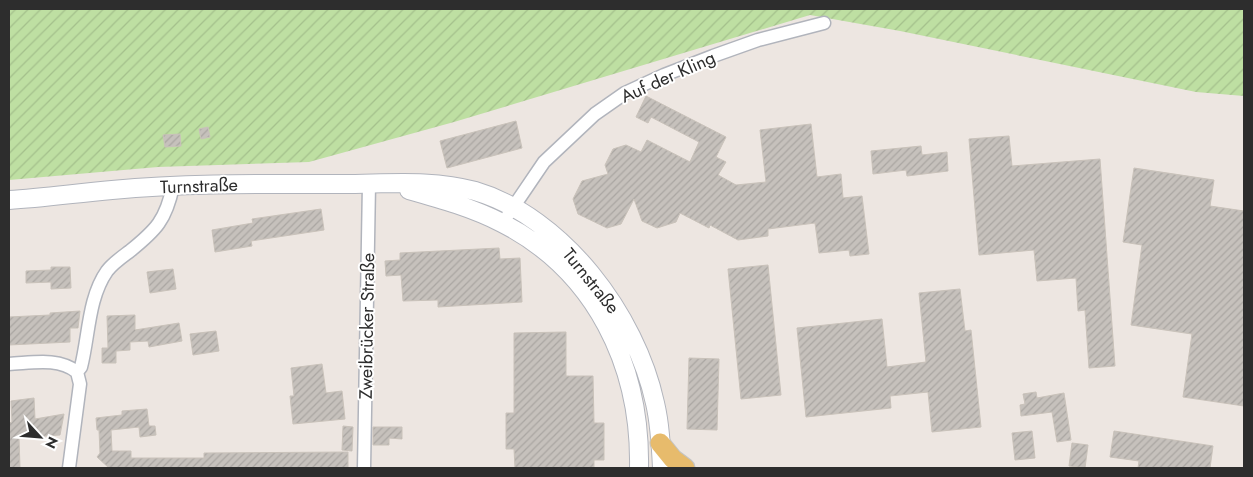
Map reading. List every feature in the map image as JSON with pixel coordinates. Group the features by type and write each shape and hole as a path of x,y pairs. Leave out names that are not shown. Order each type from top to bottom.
{"main road":[{"path":"660,443 673,459 685,468"}],"street":[{"name":"Auf der Kling","path":"503,224 544,162 595,114 625,93 664,74 758,40 824,23"},
{"name":"Turnstraße","path":"9,200 174,186 269,184 419,183 454,187 475,192 512,208 554,236 576,257 606,294 633,340 646,374 655,402 662,468"},
{"name":"Zweibrücker Straße","path":"364,468 369,184"},
{"name":"Turnstraße","path":"390,184 472,210 520,233 544,250 586,293 610,329 627,370 638,435 639,468"},
{"path":"77,372 81,367 96,296 103,277 115,263 155,230 171,197 174,186"},
{"path":"9,364 55,362 70,366 77,372 80,384 69,468"}],"green space":[{"path":"9,9 1244,9 1244,96 1196,92 900,31 810,15 454,122 309,162 158,167 9,180"}],"building":[{"path":"646,96 726,137 716,157 726,162 718,175 736,185 766,182 760,130 811,124 817,177 841,174 843,198 862,196 869,254 850,256 849,250 819,253 815,223 768,229 768,236 738,240 710,225 709,228 680,213 676,222 657,228 642,221 634,199 621,224 607,228 578,214 573,199 582,181 608,174 605,165 613,149 626,145 641,152 647,140 690,162 699,142 651,117 648,123 636,117"},
{"path":"516,121 522,148 447,168 440,141"},
{"path":"208,127 210,137 201,139 199,129"},
{"path":"180,134 181,146 165,147 163,135"},
{"path":"1009,136 1012,166 1100,159 1115,366 1089,368 1085,310 1078,311 1076,278 1037,281 1034,250 979,255 969,139"},
{"path":"921,146 922,155 947,152 948,171 907,176 906,170 873,174 871,151"},
{"path":"1134,168 1214,180 1210,206 1244,211 1244,406 1183,397 1192,334 1131,325 1142,245 1123,242"},
{"path":"321,209 324,230 251,241 252,246 215,252 212,230 253,223 252,219"},
{"path":"499,248 500,259 520,258 522,302 438,307 438,300 403,301 401,275 386,276 385,261 400,260 400,253"},
{"path":"768,265 781,395 741,399 728,269"},
{"path":"51,267 70,267 71,288 51,289 51,282 26,283 26,271 51,270"},
{"path":"173,269 176,289 150,293 147,272"},
{"path":"960,289 965,331 971,330 981,427 932,432 928,392 890,396 891,408 806,417 797,328 882,319 887,367 926,362 919,293"},
{"path":"80,311 78,328 70,328 70,342 9,345 9,317"},
{"path":"135,315 135,330 179,323 182,341 149,347 148,341 130,342 130,350 116,351 116,363 102,363 102,348 108,348 107,316"},
{"path":"216,331 219,351 193,355 190,334"},
{"path":"566,332 566,376 593,376 594,423 604,423 604,460 594,460 594,468 515,468 514,449 506,449 506,413 514,413 514,333"},
{"path":"689,358 719,359 717,430 687,429"},
{"path":"322,364 326,393 342,391 345,419 293,424 290,396 294,396 291,368"},
{"path":"1036,392 1037,398 1064,393 1071,440 1057,442 1052,412 1021,416 1020,405 1025,404 1023,394"},
{"path":"34,398 35,419 64,414 60,435 19,438 20,468 9,468 9,423 12,422 11,401"},
{"path":"147,409 149,426 155,426 156,435 140,437 139,427 111,430 112,451 131,451 131,458 204,458 204,453 348,452 348,468 109,468 97,457 100,453 99,430 97,430 96,418 122,415 122,411"},
{"path":"343,426 353,427 352,451 342,450"},
{"path":"373,427 402,427 402,439 389,438 389,445 373,445"},
{"path":"1032,431 1035,458 1015,460 1012,433"},
{"path":"1114,431 1213,446 1210,468 1138,468 1139,461 1110,457"},
{"path":"1072,443 1088,445 1085,468 1069,466"}]}
